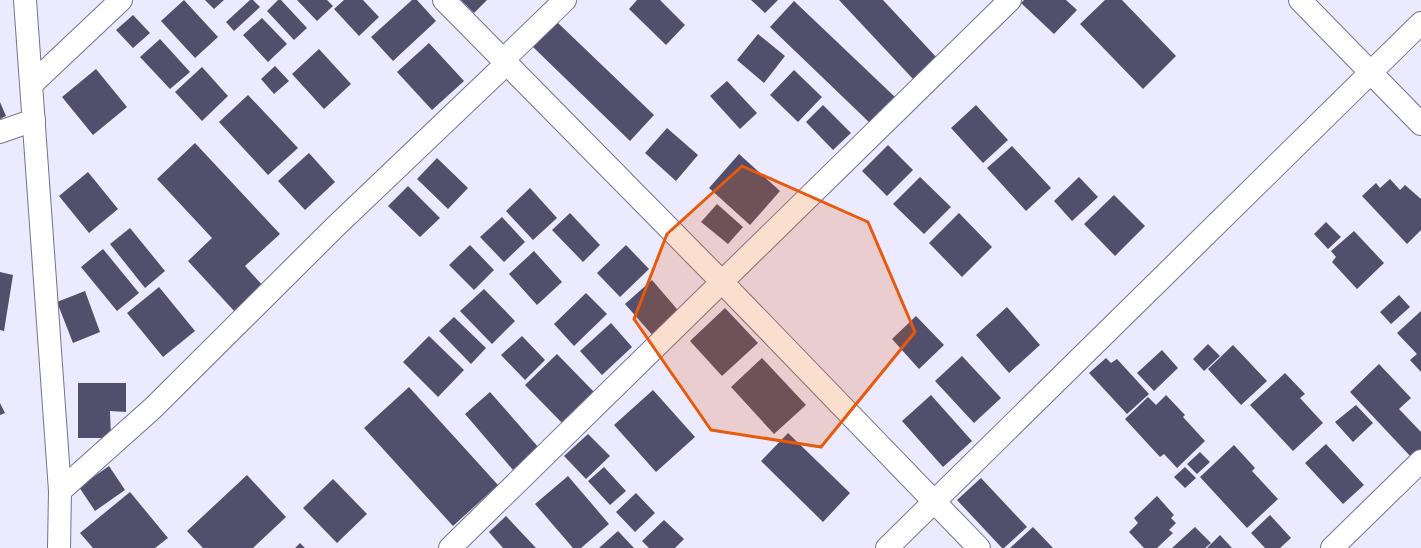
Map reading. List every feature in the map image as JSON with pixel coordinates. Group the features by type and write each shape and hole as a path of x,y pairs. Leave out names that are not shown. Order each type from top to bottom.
{"street":[{"path":"25,0 60,491 59,548"},
{"path":"32,84 121,0"},
{"path":"444,0 721,281 979,548"},
{"path":"60,491 153,408 565,0"},
{"path":"450,548 721,281 1010,0"},
{"path":"1300,0 1421,124"},
{"path":"887,548 1421,23"},
{"path":"0,132 34,120"},
{"path":"1332,548 1421,461"}],"highlighted area":[{"path":"742,166 868,222 915,332 821,447 711,430 634,319 667,234"}],"building":[{"path":"184,0 218,37 195,58 161,21"},
{"path":"205,0 224,0 214,9"},
{"path":"250,0 253,0 260,7 234,31 226,22"},
{"path":"278,0 281,0 307,28 294,40 267,11"},
{"path":"297,0 327,0 333,6 317,21"},
{"path":"344,0 363,0 379,17 359,36 334,9"},
{"path":"412,0 417,0 436,21 393,61 371,37"},
{"path":"461,0 487,0 474,13"},
{"path":"637,0 660,0 685,25 666,45 629,9"},
{"path":"751,0 778,0 765,13"},
{"path":"839,0 883,0 938,59 914,80"},
{"path":"1024,0 1066,0 1077,10 1054,34 1021,3"},
{"path":"1105,0 1122,0 1176,56 1143,89 1080,24"},
{"path":"794,1 896,98 871,124 770,27"},
{"path":"133,15 150,33 133,48 116,30"},
{"path":"262,18 287,44 268,62 243,35"},
{"path":"557,22 654,115 630,141 533,47"},
{"path":"758,34 785,56 764,83 737,60"},
{"path":"160,39 190,72 170,89 140,57"},
{"path":"429,43 464,81 432,110 397,72"},
{"path":"319,49 351,84 324,109 292,74"},
{"path":"275,66 289,81 274,94 261,79"},
{"path":"202,67 228,96 202,121 175,92"},
{"path":"96,69 127,107 93,135 62,97"},
{"path":"794,70 822,97 798,122 770,95"},
{"path":"727,81 757,113 740,129 710,96"},
{"path":"248,95 298,148 268,175 219,122"},
{"path":"0,102 6,116 0,119"},
{"path":"823,105 851,133 833,150 806,122"},
{"path":"976,105 1008,140 983,163 951,128"},
{"path":"667,128 698,155 676,181 645,153"},
{"path":"195,143 280,234 245,266 264,287 236,313 188,261 212,238 157,179"},
{"path":"888,145 913,170 887,196 862,171"},
{"path":"1012,146 1051,188 1026,211 987,168"},
{"path":"309,153 335,182 305,210 278,181"},
{"path":"739,154 780,191 750,225 709,188"},
{"path":"437,158 468,188 448,209 417,179"},
{"path":"88,172 118,209 89,233 59,196"},
{"path":"920,177 951,207 924,234 893,204"},
{"path":"1079,177 1098,197 1072,221 1054,201"},
{"path":"1390,179 1400,190 1405,185 1421,199 1421,230 1407,244 1362,196 1376,183 1380,188"},
{"path":"408,186 440,218 420,237 388,206"},
{"path":"530,188 557,218 533,240 506,211"},
{"path":"1114,195 1145,226 1115,256 1084,224"},
{"path":"717,204 743,227 728,244 701,222"},
{"path":"570,213 600,245 583,262 552,230"},
{"path":"959,213 992,247 962,277 929,243"},
{"path":"502,217 525,242 504,262 480,237"},
{"path":"1326,222 1341,237 1328,249 1314,234"},
{"path":"130,228 165,271 145,288 110,244"},
{"path":"1354,231 1384,263 1357,289 1332,262 1336,257 1331,251"},
{"path":"470,245 494,270 474,290 449,265"},
{"path":"626,245 649,269 620,297 597,273"},
{"path":"103,249 139,293 117,311 81,267"},
{"path":"534,251 562,282 537,305 509,274"},
{"path":"0,272 13,275 4,331 0,330"},
{"path":"652,280 682,315 655,338 625,304"},
{"path":"159,287 195,331 163,357 127,313"},
{"path":"484,289 515,321 492,344 460,311"},
{"path":"85,291 100,332 73,343 57,302"},
{"path":"586,293 607,314 574,346 554,324"},
{"path":"1399,295 1410,307 1391,324 1380,312"},
{"path":"1007,307 1040,345 1009,373 976,335"},
{"path":"725,308 758,343 722,376 690,341"},
{"path":"1421,311 1421,372 1410,360 1417,354 1397,333"},
{"path":"916,316 944,345 919,369 892,339"},
{"path":"454,317 486,348 471,364 439,331"},
{"path":"611,323 632,347 602,375 580,351"},
{"path":"429,336 464,370 438,397 403,362"},
{"path":"522,336 545,360 525,380 501,355"},
{"path":"1208,344 1220,356 1204,371 1193,359"},
{"path":"1233,345 1267,381 1241,405 1208,369"},
{"path":"1162,350 1178,368 1154,391 1137,373"},
{"path":"557,354 596,394 564,425 525,385"},
{"path":"962,356 1001,398 974,423 935,381"},
{"path":"762,358 806,405 774,434 731,387"},
{"path":"1106,358 1111,363 1117,359 1149,394 1127,414 1089,373"},
{"path":"1379,364 1411,398 1399,409 1421,432 1421,450 1412,458 1350,392"},
{"path":"1285,373 1305,394 1300,398 1323,423 1293,451 1250,405"},
{"path":"78,383 126,383 126,412 110,411 111,438 78,438"},
{"path":"409,387 498,485 453,526 364,428"},
{"path":"653,390 695,437 656,472 614,425"},
{"path":"490,392 539,448 513,470 465,414"},
{"path":"931,395 972,441 943,467 902,421"},
{"path":"1166,395 1185,415 1183,417 1205,441 1177,468 1164,454 1160,457 1125,419 1148,397 1156,405"},
{"path":"0,403 5,413 0,415"},
{"path":"1356,405 1373,423 1353,442 1335,422"},
{"path":"788,433 850,493 823,522 761,461"},
{"path":"588,434 610,456 586,479 564,456"},
{"path":"1326,444 1364,485 1343,504 1305,463"},
{"path":"1234,445 1255,468 1252,471 1278,499 1247,528 1200,477"},
{"path":"1200,452 1210,462 1197,474 1187,464"},
{"path":"109,466 125,490 95,511 79,487"},
{"path":"604,467 626,491 610,505 588,481"},
{"path":"1185,467 1196,478 1185,488 1174,477"},
{"path":"247,475 286,517 253,548 203,548 187,531"},
{"path":"568,476 609,524 581,548 573,548 535,504"},
{"path":"981,478 1027,527 1004,548 1002,548 957,500"},
{"path":"333,479 367,514 337,543 303,508"},
{"path":"130,492 168,538 155,548 93,548 80,533"},
{"path":"636,493 655,513 635,532 616,512"},
{"path":"1157,496 1174,515 1171,518 1176,523 1169,530 1173,533 1157,548 1144,548 1129,532 1138,523 1134,518"},
{"path":"1270,515 1291,538 1280,548 1265,548 1251,533"},
{"path":"506,516 536,548 503,548 489,532"},
{"path":"664,520 684,539 675,548 649,548 642,541"},
{"path":"1033,527 1053,548 1010,548"},
{"path":"1195,527 1211,543 1205,548 1172,548"},
{"path":"618,531 634,548 599,548"},
{"path":"1220,535 1232,548 1207,548"},
{"path":"300,543 305,548 295,548"}]}
